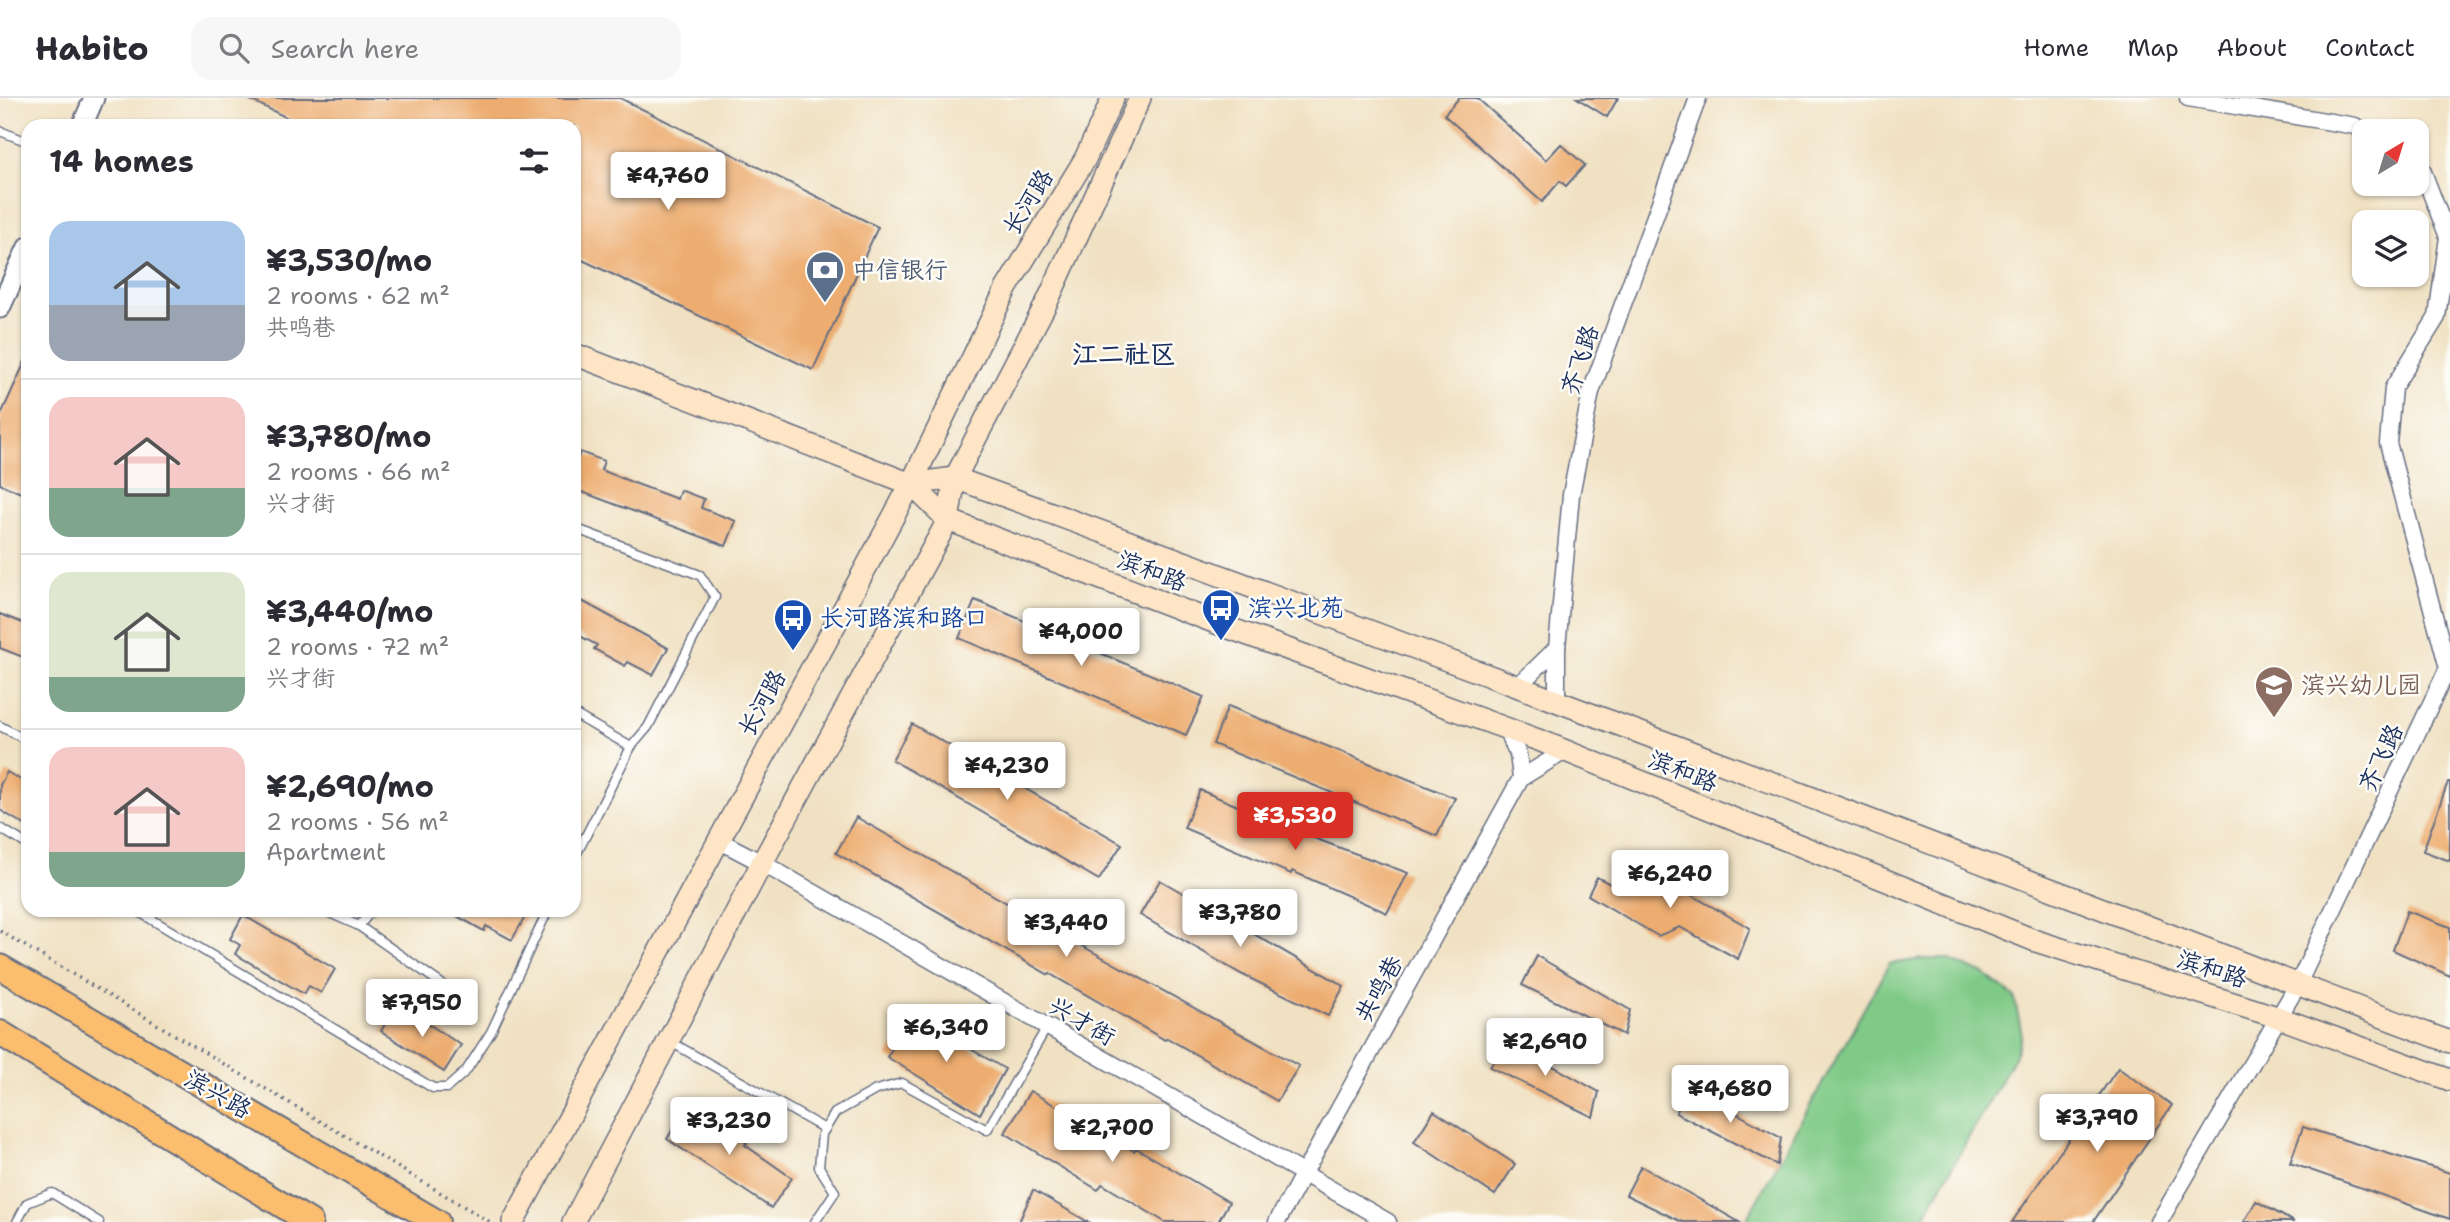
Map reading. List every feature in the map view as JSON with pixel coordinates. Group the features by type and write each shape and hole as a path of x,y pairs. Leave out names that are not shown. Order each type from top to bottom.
{"main road":[{"name":"长河路","path":"513,1222 911,484 1006,289 1085,159 1113,98"},
{"path":"573,1222 762,863 948,520 956,478 1048,300 1140,98"},
{"name":"滨和路","path":"581,357 911,484 948,520 1232,629 1565,751 2035,941 2280,1018 2450,1080"},
{"name":"滨和路","path":"911,484 956,478 1253,586 2048,887 2297,986 2450,1042"},
{"name":"滨兴路","path":"0,967 437,1222"},
{"path":"0,1033 310,1222"}],"street":[{"path":"85,119 94,98"},
{"name":"齐飞路","path":"1557,702 1557,648 1572,495 1591,392 1698,98"},
{"path":"2188,98 2352,125"},
{"name":"齐飞路","path":"2159,1222 2297,986 2448,668 2388,443 2393,388 2437,317 2448,237 2429,188"},
{"path":"0,308 21,262"},
{"path":"1517,687 1557,648"},
{"path":"1506,729 1518,754 1521,778"},
{"name":"共鸣巷","path":"1277,1222 1521,778 1565,751"},
{"name":"兴才街","path":"718,840 1388,1222"}],"lane":[{"path":"0,131 21,139"},
{"path":"581,531 700,575 715,597 648,727 631,747 581,845"},
{"path":"581,718 631,747"},
{"path":"0,726 21,737"},
{"path":"0,828 21,841"},
{"path":"148,917 432,1088 447,1088 467,1071 491,1032 545,917"},
{"path":"339,917 359,926 463,999"},
{"path":"359,926 366,917"},
{"path":"815,1222 835,1192 819,1167 822,1134 835,1113 876,1090 902,1083 987,1130 1047,1027"},
{"path":"668,1041 825,1129"},
{"path":"17,1222 27,1203 52,1193 99,1222"}],"path":[{"path":"0,931 490,1222"}],"green space":[{"path":"1946,959 1982,973 2014,996 2022,1035 2014,1057 1921,1222 1745,1222 1889,964"}],"building":[{"path":"246,98 620,98 878,227 813,370 581,259 581,119 290,119"},
{"path":"1459,98 1477,98 1546,160 1561,144 1585,165 1566,186 1560,181 1542,202 1444,115"},
{"path":"1577,98 1618,98 1607,117"},
{"path":"21,370 21,493 0,484 0,417"},
{"path":"581,452 604,461 601,470 634,483 677,499 680,490 704,499 701,508 736,521 726,546 581,492"},
{"path":"975,600 1204,697 1186,735 959,638"},
{"path":"581,603 668,648 653,675 628,662 625,666 594,649 597,645 581,637"},
{"path":"0,614 21,622 21,656 0,648"},
{"path":"1228,706 1455,798 1437,836 1213,744"},
{"path":"912,724 1122,844 1099,880 892,760"},
{"path":"7,772 21,780 21,823 0,810 0,785"},
{"path":"2450,782 2450,861 2423,851"},
{"path":"1200,790 1311,837 1408,873 1387,913 1184,828"},
{"path":"856,817 1299,1066 1277,1101 1049,975 836,853"},
{"path":"1634,863 1750,928 1738,959 1680,927 1658,936 1588,895 1597,877 1622,890"},
{"path":"1160,880 1344,986 1328,1016 1241,974 1140,915"},
{"path":"2407,911 2450,927 2450,976 2393,950"},
{"path":"242,917 246,917 335,969 321,993 309,986 304,994 235,954 240,945 230,939"},
{"path":"459,917 525,917 512,940 486,926 484,931"},
{"path":"1537,956 1630,1010 1624,1035 1522,985"},
{"path":"405,1009 461,1045 444,1072 381,1031 393,1011 401,1015"},
{"path":"912,1015 1005,1069 980,1114 887,1057"},
{"path":"1505,1039 1599,1092 1593,1117 1490,1067"},
{"path":"2118,1068 2172,1105 2093,1222 2012,1222"},
{"path":"1689,1087 1781,1138 1777,1165 1676,1113"},
{"path":"1030,1091 1229,1202 1218,1222 1165,1222 1102,1184 1098,1190 1005,1133"},
{"path":"687,1106 747,1143 745,1145 792,1178 771,1208 667,1139"},
{"path":"1434,1111 1515,1164 1495,1195 1414,1142"},
{"path":"2303,1127 2450,1173 2450,1219 2290,1163"},
{"path":"1641,1166 1739,1222 1682,1222 1626,1195"},
{"path":"1033,1190 1088,1222 1019,1222"},
{"path":"2256,1201 2294,1222 2244,1222"}],"place":[{"name":"中信银行","path":"825,304"},
{"name":"滨兴北苑","path":"1221,642"},
{"name":"长河路滨和路口","path":"793,652"},
{"name":"滨兴幼儿园","path":"2274,719"}],"district":[{"name":"江二社区","path":"1124,353"}]}
